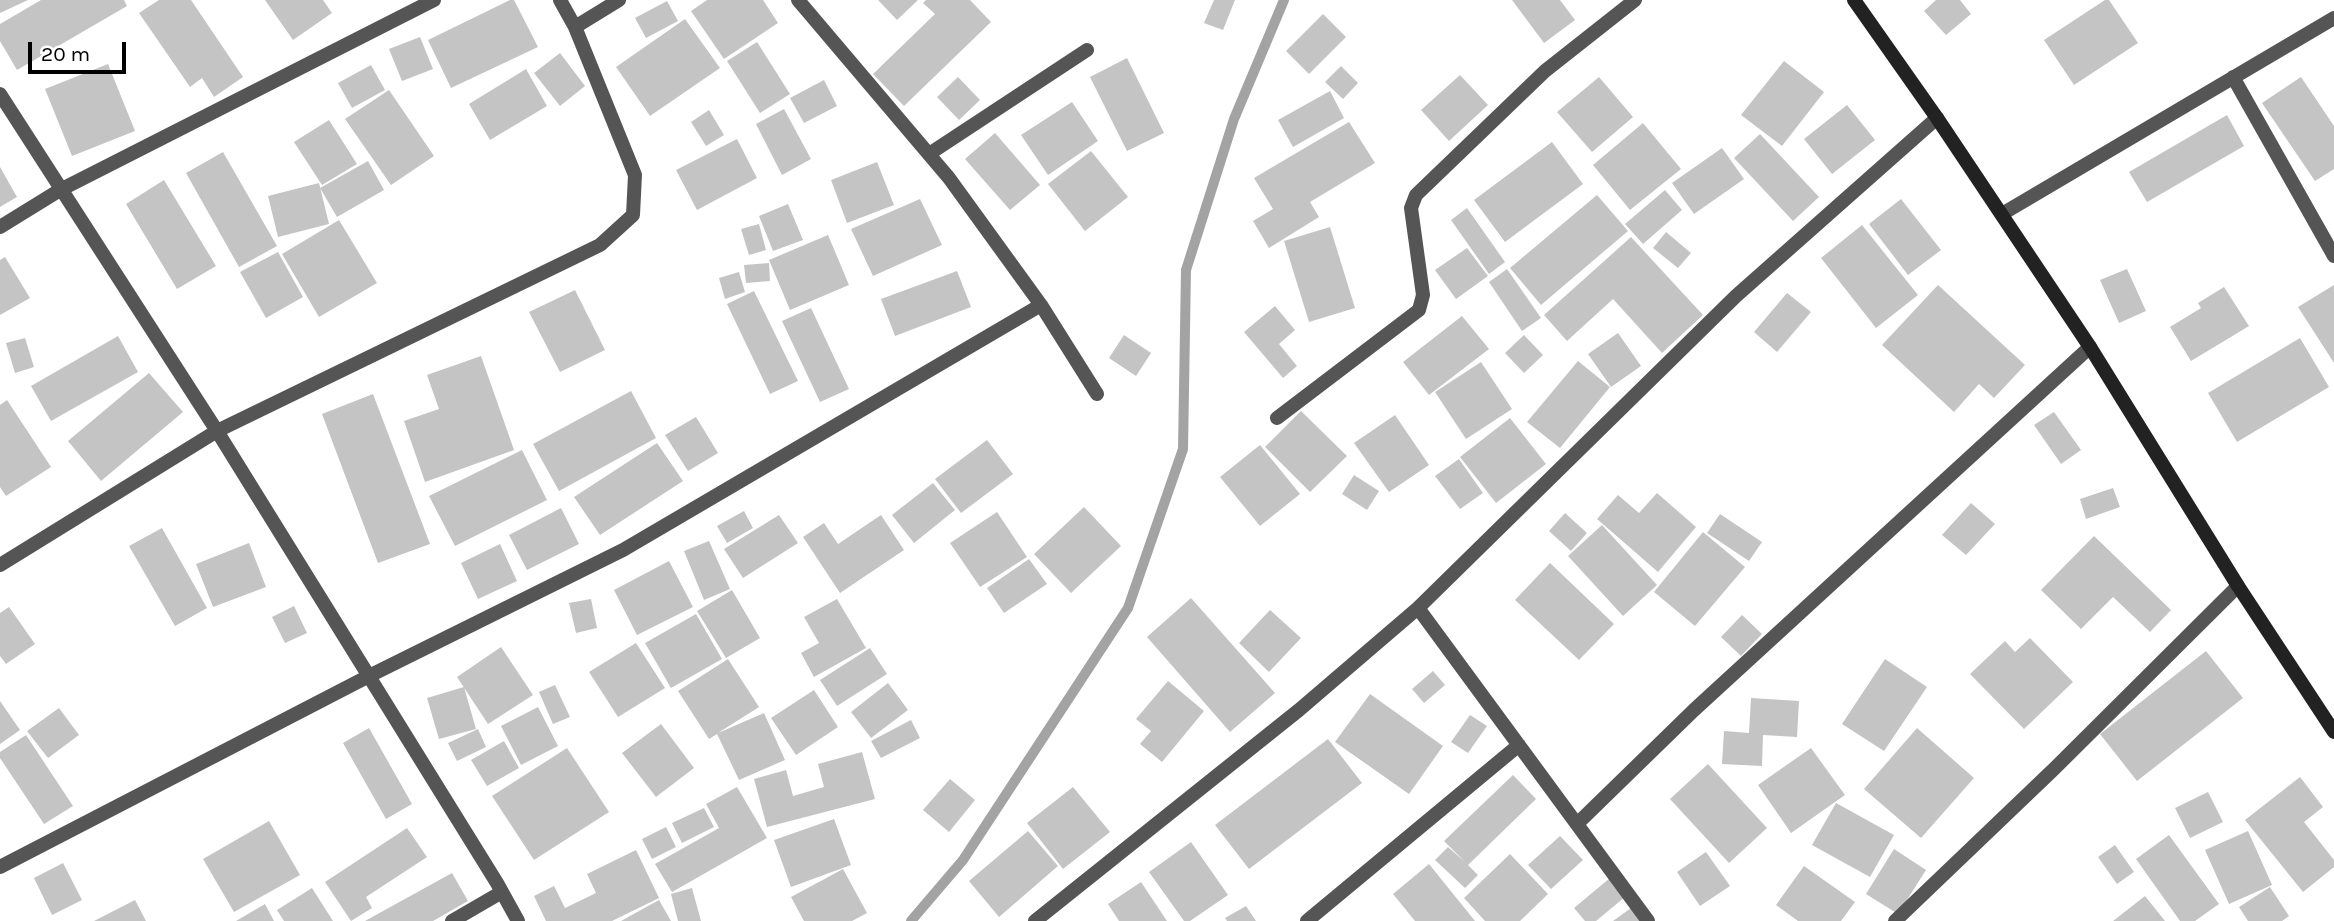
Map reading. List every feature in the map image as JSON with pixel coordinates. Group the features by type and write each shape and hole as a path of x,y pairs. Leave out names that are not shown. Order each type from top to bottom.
{"main road":[{"path":"1854,0 1937,118 2090,347 2238,586 2333,728"}],"street":[{"path":"0,227 60,190 434,0"},
{"path":"0,565 217,431 600,245 633,215 635,175 575,27 560,0"},
{"path":"575,27 619,0"},
{"path":"797,0 949,178 1041,305 1097,394"},
{"path":"1277,418 1419,310 1423,295 1411,208 1416,195 1545,71 1635,0"},
{"path":"2002,214 2334,18"},
{"path":"929,154 1087,50"},
{"path":"2233,77 2334,256"},
{"path":"0,94 217,431 518,921"},
{"path":"1035,921 1299,710 1418,608 1736,296 1937,118"},
{"path":"0,867 369,676 624,550 1041,305"},
{"path":"1578,823 1694,710 2090,347"},
{"path":"1895,921 2055,768 2238,586"},
{"path":"1418,608 1648,921"},
{"path":"1307,921 1519,744"},
{"path":"452,921 502,892"}],"building":[{"path":"0,0 28,0 0,13"},
{"path":"41,0 124,0 127,6 17,70 0,41 0,24"},
{"path":"159,0 191,0 243,77 214,97 202,78 190,87 139,13"},
{"path":"265,0 323,0 332,13 293,40"},
{"path":"514,0 538,47 451,88 428,40"},
{"path":"707,0 763,0 778,23 724,59 691,11"},
{"path":"878,0 918,0 897,20"},
{"path":"926,0 970,0 991,22 904,106 873,74 935,14 923,3"},
{"path":"1214,0 1235,0 1223,30 1204,23"},
{"path":"1512,0 1560,0 1575,20 1544,43"},
{"path":"1936,0 1960,0 1971,14 1946,35 1924,11"},
{"path":"2109,0 2138,43 2074,85 2044,40"},
{"path":"667,1 678,21 646,38 635,18"},
{"path":"1323,14 1346,37 1309,74 1286,51"},
{"path":"685,19 720,68 650,116 616,67"},
{"path":"420,37 433,69 402,81 389,49"},
{"path":"757,42 790,94 760,113 727,61"},
{"path":"560,53 585,86 560,106 534,73"},
{"path":"1127,58 1164,133 1127,151 1090,77"},
{"path":"1784,61 1824,92 1782,146 1741,115"},
{"path":"108,64 135,131 72,156 45,89"},
{"path":"371,65 385,90 352,108 338,83"},
{"path":"1341,66 1358,83 1343,99 1325,82"},
{"path":"526,69 547,106 490,140 469,104"},
{"path":"1460,75 1488,105 1449,141 1421,110"},
{"path":"958,77 980,100 959,120 937,97"},
{"path":"1599,77 1633,117 1592,152 1557,112"},
{"path":"2301,77 2334,126 2334,169 2315,181 2262,103"},
{"path":"824,80 837,106 804,123 790,98"},
{"path":"389,90 434,156 391,185 345,119"},
{"path":"1330,91 1344,118 1293,147 1278,120"},
{"path":"1072,102 1098,141 1048,175 1021,135"},
{"path":"1847,105 1875,140 1832,174 1804,139"},
{"path":"784,109 811,159 782,175 756,124"},
{"path":"709,110 724,135 706,146 691,122"},
{"path":"2227,115 2244,146 2147,202 2129,172"},
{"path":"329,120 357,164 322,185 294,142"},
{"path":"1349,122 1375,163 1310,202 1319,217 1269,248 1253,221 1273,209 1254,178"},
{"path":"1643,123 1681,169 1630,210 1593,165"},
{"path":"995,133 1040,185 1010,210 965,159"},
{"path":"1760,134 1819,197 1793,221 1734,158"},
{"path":"737,139 757,178 697,210 676,170"},
{"path":"1552,142 1583,184 1505,242 1474,200"},
{"path":"1722,148 1744,179 1694,214 1672,183"},
{"path":"1091,151 1128,197 1085,231 1048,184"},
{"path":"223,152 277,246 239,267 186,173"},
{"path":"368,161 384,190 337,217 320,188"},
{"path":"877,162 894,205 847,223 831,180"},
{"path":"0,167 17,197 0,207"},
{"path":"164,180 216,266 177,289 126,204"},
{"path":"319,183 329,224 278,237 268,196"},
{"path":"1665,190 1682,210 1643,244 1625,224"},
{"path":"1597,195 1628,231 1541,305 1510,268"},
{"path":"920,199 942,245 873,276 851,229"},
{"path":"1901,199 1941,250 1908,275 1869,224"},
{"path":"788,204 803,240 773,251 759,216"},
{"path":"1467,208 1505,262 1489,274 1451,220"},
{"path":"339,220 377,283 319,317 282,254"},
{"path":"759,224 766,250 749,255 741,229"},
{"path":"1862,225 1918,295 1876,328 1821,258"},
{"path":"1330,227 1355,308 1309,322 1284,241"},
{"path":"1666,232 1691,253 1678,268 1653,248"},
{"path":"828,235 849,285 790,310 769,260"},
{"path":"1631,237 1703,315 1662,353 1613,299 1567,341 1544,315"},
{"path":"1467,248 1488,276 1456,299 1435,270"},
{"path":"278,252 303,297 266,318 240,272"},
{"path":"5,257 30,298 0,315 0,260"},
{"path":"769,263 770,281 746,283 744,265"},
{"path":"1507,269 1541,318 1522,331 1489,282"},
{"path":"2127,269 2146,311 2119,323 2100,280"},
{"path":"957,271 971,307 895,336 881,299"},
{"path":"739,272 745,292 725,299 719,278"},
{"path":"1938,285 2025,365 1994,398 1979,384 1954,412 1882,345"},
{"path":"2334,285 2334,363 2298,307"},
{"path":"2224,287 2249,326 2191,361 2170,327 2201,308 2198,303"},
{"path":"575,290 605,350 560,372 529,312"},
{"path":"754,291 798,381 770,394 727,304"},
{"path":"1787,293 1811,312 1777,352 1754,332"},
{"path":"1275,306 1295,330 1279,344 1297,366 1283,378 1244,332"},
{"path":"811,308 849,389 820,402 782,321"},
{"path":"1462,316 1489,349 1429,395 1403,362"},
{"path":"1618,333 1641,366 1611,387 1588,354"},
{"path":"1124,335 1151,353 1136,376 1109,358"},
{"path":"1524,335 1543,355 1524,373 1505,353"},
{"path":"118,336 138,372 51,421 31,386"},
{"path":"25,338 34,367 15,373 6,343"},
{"path":"2300,338 2329,387 2237,442 2208,393"},
{"path":"481,356 514,450 425,482 404,421 439,409 427,375"},
{"path":"1578,361 1610,387 1560,448 1527,422"},
{"path":"1481,362 1512,409 1466,439 1435,392"},
{"path":"149,373 183,412 101,481 68,441"},
{"path":"631,391 656,438 559,491 533,444"},
{"path":"373,394 430,544 378,563 322,414"},
{"path":"7,400 51,467 6,496 0,487 0,405"},
{"path":"1301,411 1347,456 1310,492 1265,447"},
{"path":"2054,412 2081,450 2061,464 2034,425"},
{"path":"1395,415 1429,465 1389,492 1354,443"},
{"path":"696,417 718,453 688,471 665,435"},
{"path":"1510,418 1546,464 1496,503 1460,457"},
{"path":"987,440 1013,474 961,513 935,479"},
{"path":"657,443 683,481 600,535 574,497"},
{"path":"1260,445 1300,494 1260,526 1220,477"},
{"path":"522,450 547,500 455,546 429,496"},
{"path":"1459,459 1483,493 1460,509 1435,476"},
{"path":"1354,475 1379,491 1367,510 1342,494"},
{"path":"933,483 955,510 914,543 892,515"},
{"path":"2113,488 2120,507 2086,519 2080,499"},
{"path":"1657,493 1696,527 1658,572 1597,519 1618,495 1639,513"},
{"path":"1971,503 1995,524 1966,555 1942,535"},
{"path":"1084,507 1121,546 1071,593 1034,554"},
{"path":"561,508 579,544 527,570 509,535"},
{"path":"744,511 753,528 727,543 717,526"},
{"path":"997,512 1027,557 980,587 950,543"},
{"path":"1565,513 1587,533 1571,551 1549,531"},
{"path":"1720,514 1762,542 1749,561 1707,533"},
{"path":"779,515 798,543 743,578 724,549"},
{"path":"881,515 904,550 840,593 803,537 824,523 838,544"},
{"path":"1602,525 1657,585 1623,616 1568,556"},
{"path":"162,528 207,608 175,626 129,546"},
{"path":"1703,532 1745,567 1695,626 1654,592"},
{"path":"2094,536 2171,610 2150,632 2113,597 2081,629 2041,590"},
{"path":"709,541 730,589 704,600 684,551"},
{"path":"249,543 266,587 213,607 196,564"},
{"path":"500,544 517,581 478,599 461,563"},
{"path":"1029,559 1047,584 1004,613 987,588"},
{"path":"669,561 693,607 637,635 614,590"},
{"path":"1550,563 1614,624 1579,660 1515,600"},
{"path":"732,590 760,638 726,658 697,611"},
{"path":"1191,598 1275,693 1230,732 1147,637"},
{"path":"591,599 597,628 576,633 569,603"},
{"path":"837,599 866,648 814,677 801,653 819,643 804,617"},
{"path":"294,606 307,633 285,643 272,617"},
{"path":"9,607 35,644 6,664 0,656 0,613"},
{"path":"1270,610 1301,638 1269,672 1239,643"},
{"path":"696,614 722,659 671,688 645,643"},
{"path":"1742,615 1762,634 1741,656 1721,637"},
{"path":"2030,638 2073,682 2024,729 1970,674 2005,641 2015,652"},
{"path":"636,643 665,688 618,717 589,672"},
{"path":"501,647 533,695 488,724 457,677"},
{"path":"870,648 887,674 837,706 820,680"},
{"path":"2206,651 2243,698 2137,781 2100,734"},
{"path":"728,659 759,707 718,733 764,713 785,760 739,780 717,734 709,739 678,691"},
{"path":"1885,659 1927,687 1884,751 1842,724"},
{"path":"1433,671 1445,685 1424,703 1412,689"},
{"path":"1168,681 1204,711 1162,762 1140,744 1151,731 1136,719"},
{"path":"888,683 908,710 871,738 851,712"},
{"path":"555,685 570,717 553,724 539,692"},
{"path":"464,687 476,729 439,739 427,698"},
{"path":"814,690 838,727 796,755 771,718"},
{"path":"1370,694 1443,746 1409,794 1335,742"},
{"path":"1751,698 1799,701 1797,737 1763,735 1762,766 1722,764 1724,731 1749,733"},
{"path":"0,701 20,730 0,744"},
{"path":"538,707 558,746 521,765 501,726"},
{"path":"59,708 79,735 48,758 27,731"},
{"path":"1470,715 1487,726 1468,753 1451,742"},
{"path":"911,720 920,738 881,758 871,741"},
{"path":"661,724 694,768 656,797 622,753"},
{"path":"369,728 412,804 386,819 343,743"},
{"path":"1917,728 1974,778 1921,838 1864,789"},
{"path":"478,729 486,747 457,761 448,743"},
{"path":"26,735 73,806 44,824 0,758 0,752"},
{"path":"1328,739 1362,783 1249,869 1215,825"},
{"path":"504,741 519,768 487,786 471,760"},
{"path":"567,748 609,812 534,860 492,796"},
{"path":"1811,748 1845,795 1791,833 1758,785"},
{"path":"862,752 875,799 767,827 754,779 786,770 793,796 824,787 818,764"},
{"path":"1708,764 1767,828 1729,863 1670,799"},
{"path":"1513,775 1536,799 1468,865 1478,875 1465,888 1435,860 1448,847 1465,862 1444,841"},
{"path":"2300,777 2323,807 2304,822 2334,860 2334,867 2303,892 2245,820"},
{"path":"950,779 975,800 949,832 923,810"},
{"path":"737,787 767,838 672,892 655,864 719,828 706,804"},
{"path":"1073,787 1110,832 1063,869 1027,823"},
{"path":"2208,792 2223,822 2190,838 2175,808"},
{"path":"1836,803 1894,835 1870,877 1812,845"},
{"path":"704,808 714,827 682,843 672,823"},
{"path":"834,819 851,865 791,887 774,840"},
{"path":"269,821 300,875 234,912 203,859"},
{"path":"666,827 676,847 652,859 642,839"},
{"path":"407,828 427,857 366,897 372,908 351,921 325,882"},
{"path":"1028,831 1058,866 999,917 969,881"},
{"path":"2248,831 2272,885 2229,904 2205,850"},
{"path":"2169,835 2219,904 2195,921 2180,921 2136,859"},
{"path":"1560,836 1583,860 1551,889 1528,865"},
{"path":"1191,842 1228,895 1190,921 1184,921 1149,872"},
{"path":"2115,845 2134,872 2117,884 2098,857"},
{"path":"1894,849 1926,870 1898,914 1866,894"},
{"path":"636,850 659,898 612,921 546,921 534,896 554,886 565,908 596,893 587,874"},
{"path":"1706,852 1730,886 1700,906 1677,872"},
{"path":"1510,854 1548,894 1520,921 1485,921 1464,898"},
{"path":"63,863 82,900 52,915 34,878"},
{"path":"1429,864 1475,921 1415,921 1393,894"},
{"path":"1804,866 1855,902 1841,921 1798,921 1776,905"},
{"path":"843,869 867,913 852,921 804,921 791,897"},
{"path":"452,873 468,901 433,921 365,921"},
{"path":"1616,873 1631,892 1596,921 1585,921 1574,908"},
{"path":"1141,882 1167,921 1119,921 1108,904"},
{"path":"2270,887 2289,916 2282,921 2248,921 2239,907"},
{"path":"312,888 333,921 284,921 277,910"},
{"path":"692,888 701,921 678,921 671,894"},
{"path":"2145,896 2165,921 2113,921"},
{"path":"135,900 146,921 94,921"},
{"path":"659,900 671,921 621,921"},
{"path":"265,904 274,921 236,921"},
{"path":"1246,906 1256,921 1227,921 1225,918"},
{"path":"1631,908 1640,921 1613,921"}],"waterway":[{"path":"911,921 963,860 1128,608 1183,449 1186,270 1234,119 1284,0"}]}
